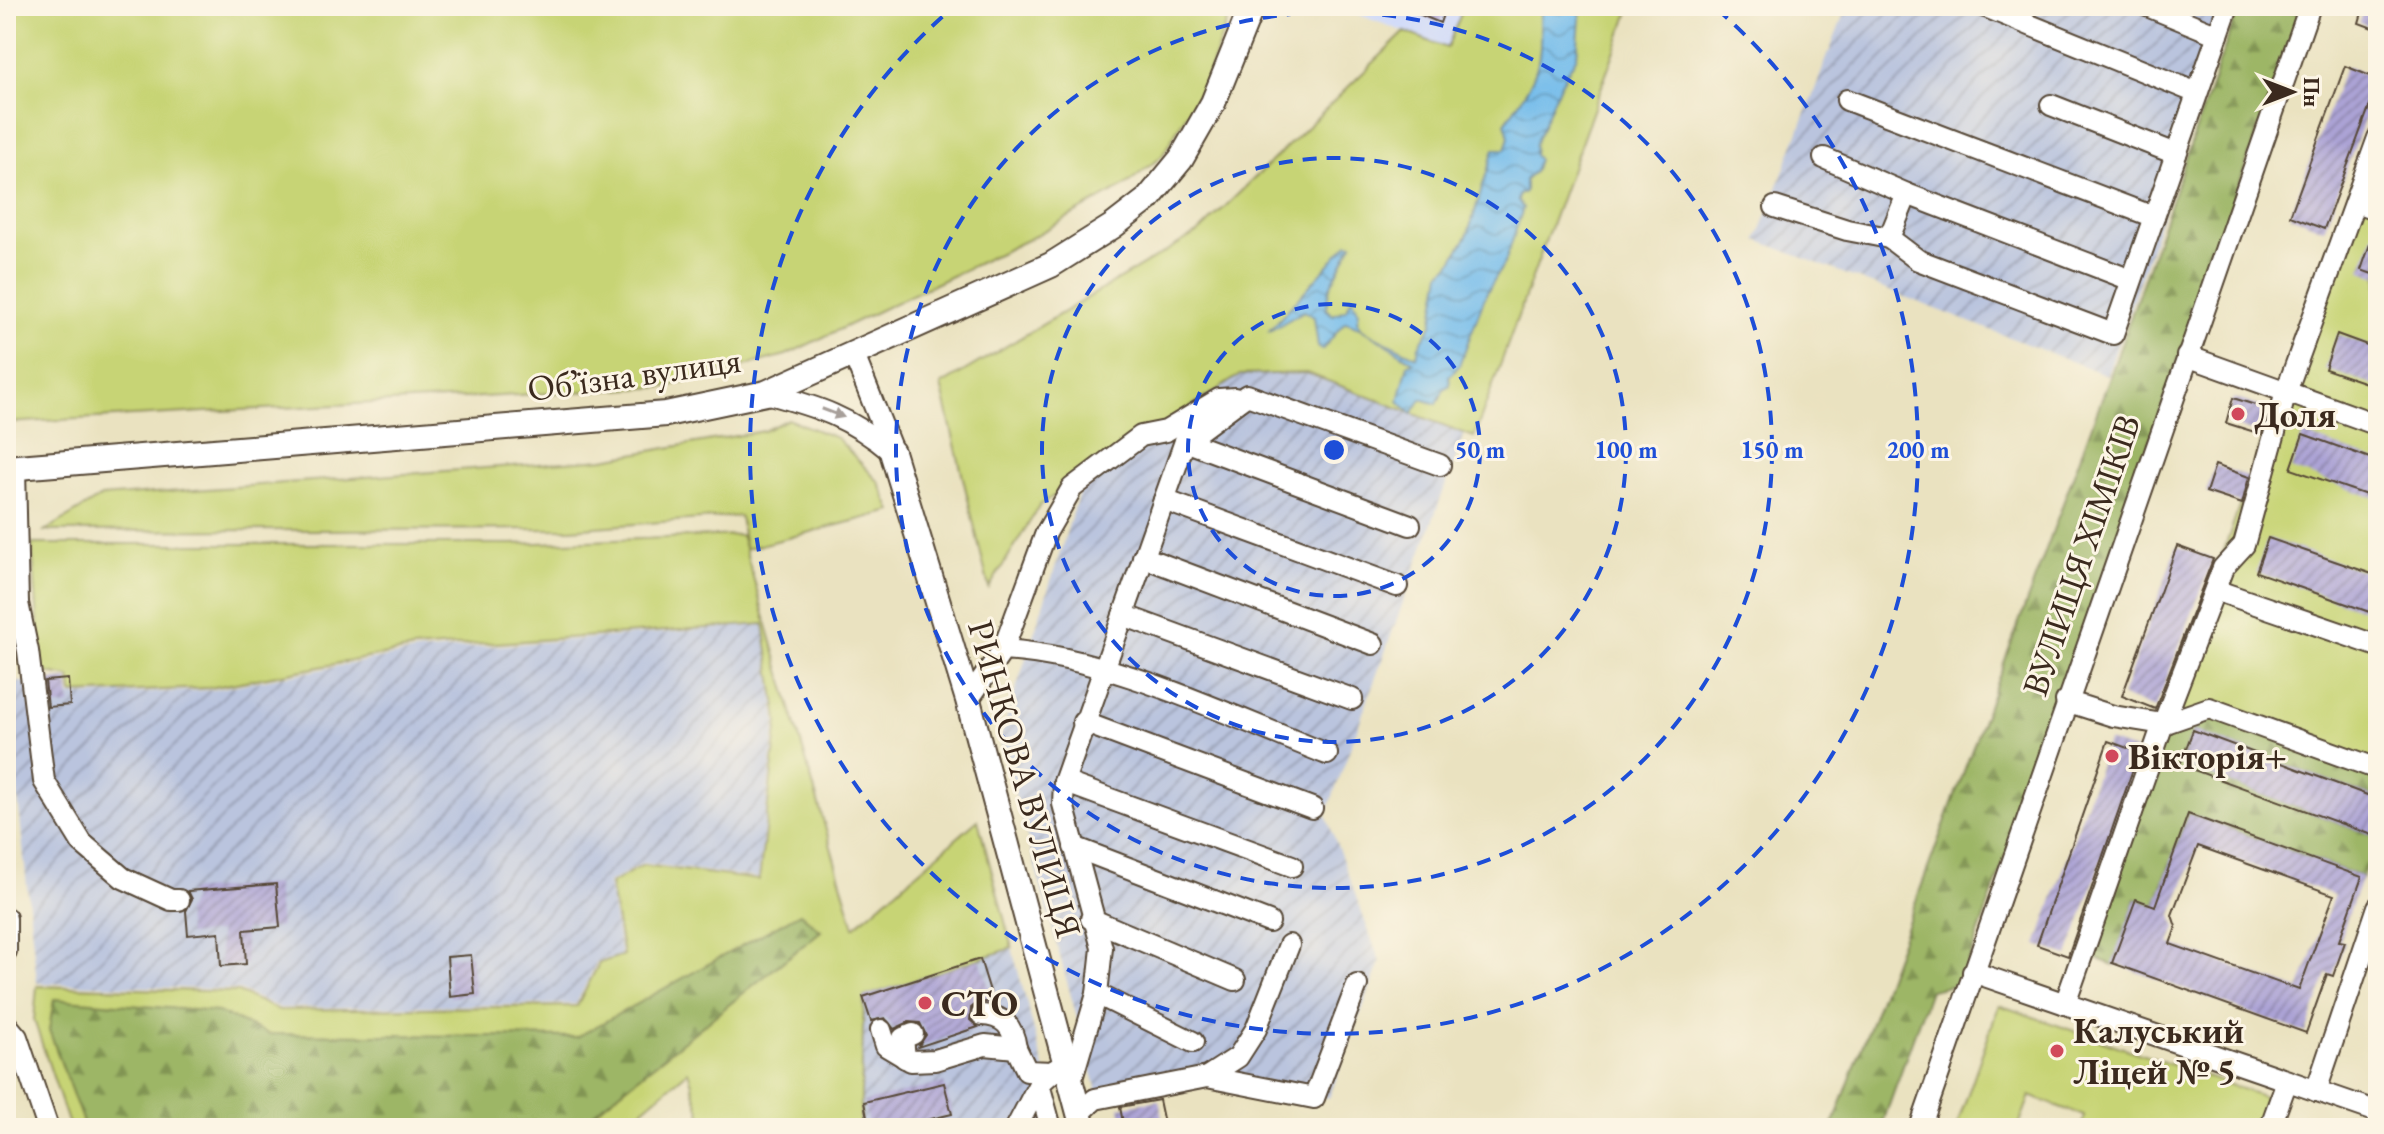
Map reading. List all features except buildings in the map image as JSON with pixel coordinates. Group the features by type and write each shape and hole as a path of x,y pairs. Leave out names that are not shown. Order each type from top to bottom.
{"main road":[{"name":"Обʼїзна вулиця","path":"10,468 666,414 766,393 1051,265 1148,199 1181,159 1213,103 1252,6"},
{"name":"РИНКОВА ВУЛИЦЯ","path":"892,452 968,700 1057,1075 1081,1121"}],"street":[{"path":"1983,6 2197,93"},
{"path":"2147,6 2218,35"},
{"path":"1775,207 1847,230 1889,238 1918,260 2113,334 2228,6"},
{"name":"ВУЛИЦЯ ХІМІКІВ","path":"1920,1128 2310,6"},
{"path":"1847,100 2154,217"},
{"path":"2051,105 2176,154"},
{"path":"2065,1004 2163,724 2223,568 2244,545 2286,392 2378,138"},
{"path":"1824,158 1907,194 2131,280"},
{"path":"1889,238 1907,194"},
{"path":"2356,202 2378,210"},
{"name":"РИНКОВА ВУЛИЦЯ","path":"854,355 892,452"},
{"path":"2187,356 2378,425"},
{"path":"766,393 839,414 861,426 892,452"},
{"path":"1016,1128 1057,1075 1097,994 1102,948 1091,919 1063,804 1064,782 1185,441 1247,395"},
{"path":"968,700 1003,650 1046,533 1072,488 1141,436 1166,431 1219,399 1247,395 1440,465"},
{"path":"1185,441 1410,525"},
{"path":"10,468 18,603 28,651 44,781 82,843 123,878 171,900 179,900"},
{"path":"1164,500 1397,586"},
{"path":"1143,557 1373,644"},
{"path":"2215,590 2378,646"},
{"path":"6,635 18,603"},
{"path":"1123,615 1352,699"},
{"path":"1003,650 1042,652 1103,668 1327,754"},
{"path":"2066,701 2113,716 2163,724 2209,708 2378,769"},
{"path":"1083,722 1312,808"},
{"path":"1064,782 1292,866"},
{"path":"1074,847 1269,922"},
{"path":"2316,1091 2378,907"},
{"path":"6,918 6,951"},
{"path":"1091,919 1235,980"},
{"path":"1081,1121 1095,1099 1207,1077 1238,1057 1256,1029 1289,945"},
{"path":"1973,972 2378,1112"},
{"path":"1207,1077 1314,1098 1357,985"},
{"path":"1097,994 1193,1042"},
{"path":"982,1015 998,1016 1009,1026 1027,1071 1057,1075"},
{"path":"6,1024 17,1037 48,1128"},
{"path":"881,1030 886,1046 905,1058 935,1060 985,1045 1016,1048"},
{"path":"905,1058 903,1038 913,1034"},
{"path":"1051,1128 1057,1075"},
{"path":"2270,1128 2287,1081"}],"shaded area":[{"path":"1336,6 1464,6 1447,48"},
{"path":"1847,6 2234,6 2107,375 1757,240"},
{"path":"1307,373 1464,434 1326,815 1380,962 1329,1098 1258,1080 1100,1101 1000,739 1083,481 1240,375"},
{"path":"764,625 776,721 758,878 643,863 608,883 621,955 597,962 576,1004 280,1008 239,990 37,983 6,683 68,679 70,696 211,690 414,652"},
{"path":"1012,948 1060,1128 861,1128 863,997"}],"green space":[{"path":"6,6 1233,6 1204,84 1162,156 1124,186 1029,239 786,355 664,387 6,423"},
{"path":"1464,6 1631,6 1474,437 1307,373 1240,375 1040,505 989,588 941,385 1200,231 1405,32 1447,48"},
{"path":"2239,6 2301,6 1961,984 1930,990 1881,1128 1832,1128 2109,379"},
{"path":"2378,111 2378,769 2163,724"},
{"path":"788,419 837,438 879,482 892,511 745,549 854,927 978,820 1012,948 864,997 860,1128 705,1128 688,1071 621,1128 70,1128 34,1020 37,986 238,992 279,1010 577,1006 599,963 623,955 610,884 643,865 759,880 778,721 764,624 414,649 210,688 72,694 70,677 42,672 32,544 513,544 741,535 745,548 740,516 570,529 45,531 101,497 604,459 764,431"},
{"path":"2209,708 2378,769 2378,799 2193,731 2180,764 2378,837 2362,877 2188,814 2155,906 2136,899 2114,965 2083,954 2163,724"},
{"path":"800,913 821,931 575,1128 85,1128 49,1030 54,999 218,1012 268,1034 577,1037"},
{"name":"Калуський Ліцей № 5","path":"1999,1005 2265,1097 2254,1128 2081,1128 2084,1116 2030,1096 2018,1128 1956,1128"}],"water":[{"path":"1542,6 1581,6 1577,56 1560,85 1535,144 1534,155 1538,159 1534,172 1525,180 1525,192 1519,195 1518,201 1523,208 1506,260 1486,294 1459,366 1449,376 1450,386 1444,389 1437,404 1421,399 1412,414 1399,401 1408,364 1414,362 1374,336 1417,357 1419,346 1432,325 1441,273 1451,263 1468,234 1494,149 1505,149 1509,137 1505,123 1534,74 1540,50"},
{"path":"1348,243 1352,244 1329,289 1326,309 1333,315 1347,309 1352,297 1359,312 1357,321 1363,329 1345,322 1322,350 1318,347 1314,317 1304,311 1268,332"}],"place":[{"name":"Доля","path":"2238,414"},
{"name":"Вікторія+","path":"2112,756"},
{"name":"СТО","path":"925,1003"},
{"name":"Калуський Ліцей № 5","path":"2057,1051"}]}
